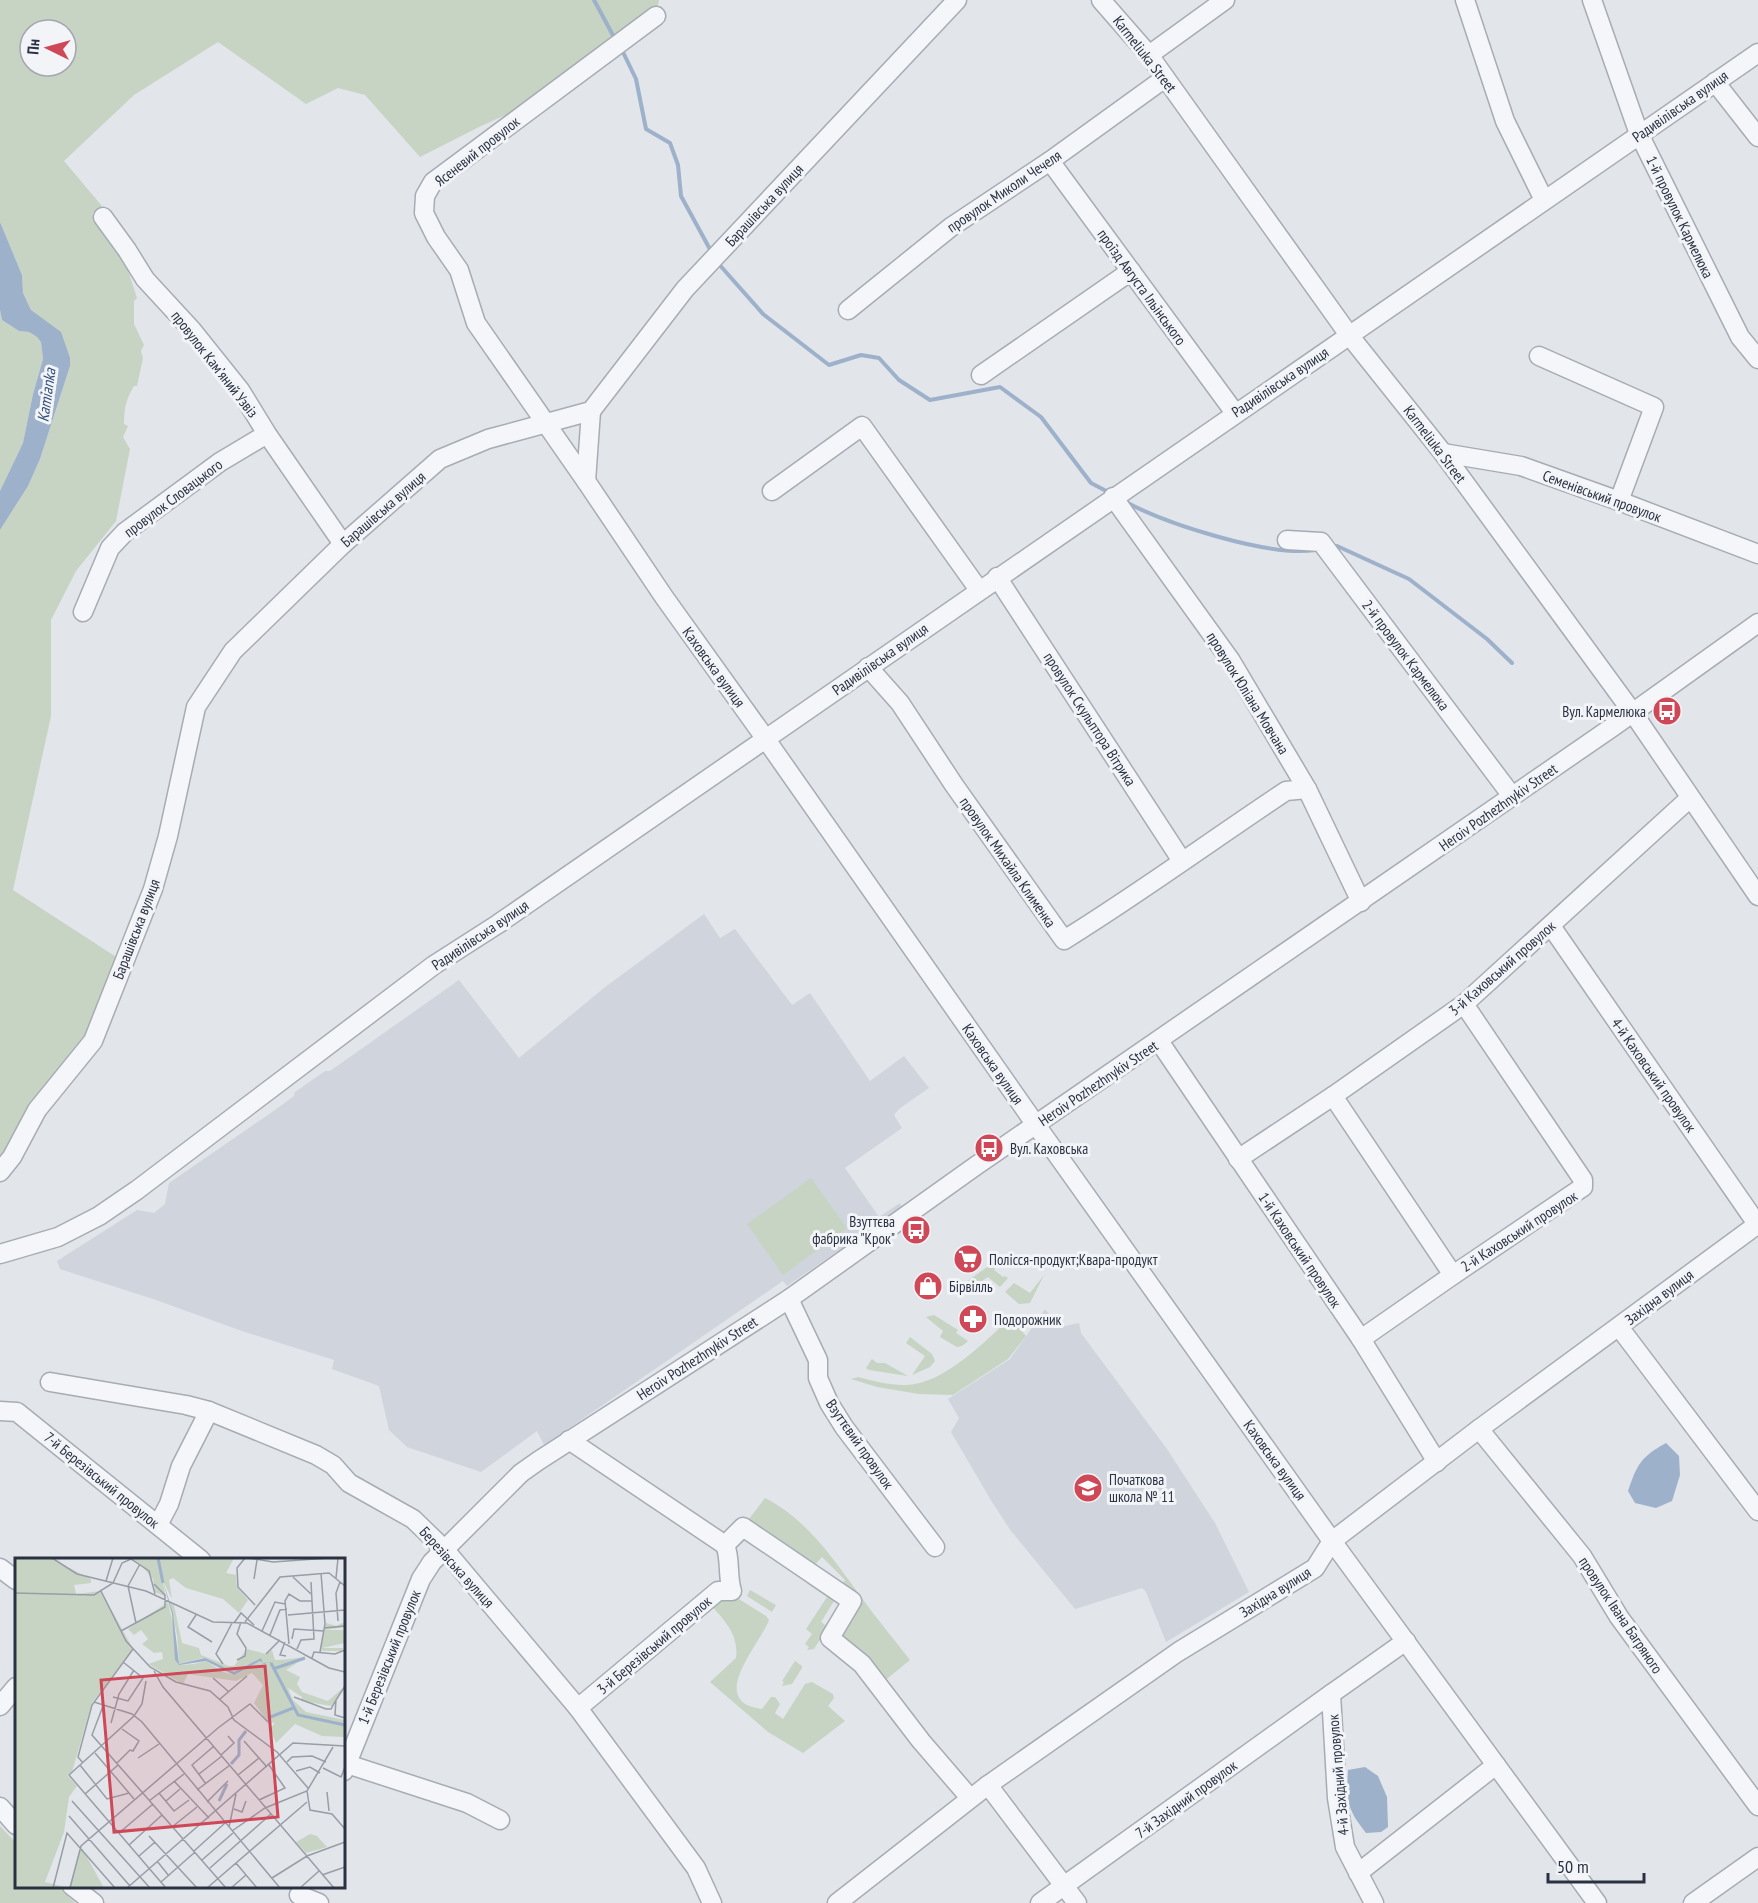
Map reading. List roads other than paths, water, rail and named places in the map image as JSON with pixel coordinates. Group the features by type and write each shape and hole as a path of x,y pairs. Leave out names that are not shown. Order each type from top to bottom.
{"street":[{"name":"Барашівська вулиця","path":"0,1172 12,1157 37,1110 93,1041 153,889 168,836 196,707 233,651 343,544 440,459 488,439 591,411 685,289 957,0"},
{"name":"Karmeliuka Street","path":"1101,0 1149,55 1349,335 1443,453 1633,713 1758,896"},
{"path":"1149,55 1225,0"},
{"path":"1465,0 1504,121 1544,200"},
{"name":"1-й провулок Кармелюка","path":"1592,0 1639,134 1740,337 1758,359"},
{"name":"Ясеневий провулок","path":"545,424 476,323 459,270 436,237 424,213 425,196 433,182 656,16"},
{"name":"Радивілівська вулиця","path":"0,1254 58,1237 99,1215 137,1190 434,965 498,924 1758,53"},
{"name":"провулок Миколи Чечеля","path":"848,310 951,227 1165,78"},
{"path":"1715,82 1758,137"},
{"name":"проїзд Августа Ільїнського","path":"1050,160 1235,413"},
{"name":"провулок Камʼяний Узвіз","path":"103,217 127,249 145,279 192,330 240,390 267,434 343,544"},
{"path":"981,375 1131,271"},
{"path":"1539,356 1654,407 1619,501"},
{"path":"586,481 591,411"},
{"name":"Каховська вулиця","path":"545,424 1036,1125 1332,1540 1597,1903"},
{"path":"772,491 862,426 979,590"},
{"name":"провулок Словацького","path":"83,612 110,548 125,532 220,462 267,434"},
{"name":"Семенівський провулок","path":"1443,453 1521,466 1758,554"},
{"name":"провулок Юліана Мовчана","path":"1113,497 1231,661 1307,789 1361,902"},
{"name":"2-й провулок Кармелюка","path":"1287,540 1321,542 1512,796"},
{"name":"провулок Скульптора Вітрика","path":"997,577 1182,861"},
{"name":"Heroiv Pozhezhnykiv Street","path":"445,1550 520,1473 789,1299 1036,1125 1633,713 1758,623"},
{"name":"провулок Михайла Клименка","path":"868,667 900,703 954,785 1064,939 1125,902 1286,791 1307,789"},
{"name":"3-й Каховський провулок","path":"1238,1159 1464,1004 1690,798"},
{"name":"4-й Каховський провулок","path":"1551,926 1758,1224"},
{"name":"2-й Каховський провулок","path":"1361,1339 1582,1190 1584,1183 1464,1004"},
{"name":"1-й Каховський провулок","path":"1159,1041 1361,1339 1437,1462"},
{"path":"1333,1096 1453,1275"},
{"name":"Західна вулиця","path":"837,1903 988,1785 1178,1652 1315,1568 1332,1540 1758,1224"},
{"name":"Взуттєвий провулок","path":"789,1299 818,1360 818,1378 829,1403 844,1427 935,1547"},
{"path":"1619,1327 1758,1511"},
{"name":"Березівська вулиця","path":"50,1382 209,1411 316,1455 333,1465 349,1483 413,1519 445,1550 578,1708 696,1868 712,1903"},
{"name":"7-й Березівський провулок","path":"0,1411 16,1412 199,1558"},
{"path":"158,1525 169,1504 181,1466 209,1411"},
{"name":"провулок Івана Багряного","path":"1479,1429 1582,1556 1619,1617 1758,1806"},
{"path":"569,1440 724,1545 743,1527 852,1601 830,1638 862,1664 921,1742 970,1798"},
{"name":"3-й Березівський провулок","path":"578,1708 718,1592 732,1590 728,1579 728,1552 724,1545"},
{"name":"1-й Березівський провулок","path":"345,1764 421,1579 432,1562 445,1550"},
{"path":"0,1568 15,1579"},
{"name":"4-й Західний провулок","path":"1374,1903 1345,1847 1337,1798 1331,1694 1406,1641"},
{"path":"0,1706 15,1688"},
{"name":"7-й Західний провулок","path":"1040,1903 1331,1694"},
{"path":"345,1766 467,1803 500,1820"},
{"path":"1358,1873 1496,1766"},
{"path":"988,1785 1077,1903"},
{"path":"0,1807 15,1824"},
{"path":"1693,1903 1758,1857"},
{"path":"73,1888 94,1903"},
{"path":"299,1895 319,1903"}],"water":[{"name":"Kamianka","path":"0,222 22,275 23,293 31,310 61,332 70,358 70,366 40,459 28,486 0,530 0,491 23,443 43,359 41,342 37,337 29,332 19,331 2,320"},
{"path":"1666,1443 1679,1456 1680,1475 1672,1501 1656,1508 1635,1503 1628,1491 1637,1468 1645,1457"},
{"path":"1365,1767 1378,1776 1387,1797 1388,1827 1381,1832 1366,1833 1351,1811 1349,1804 1348,1770"}],"waterway":[{"path":"594,0 615,39"},
{"path":"621,48 636,79 646,129 670,143 678,165 681,196 712,253"},
{"path":"717,262 763,314 829,365 861,355 879,358 899,380 930,400 1000,387 1041,417 1091,483 1110,493"},
{"path":"1124,501 1165,519 1245,544 1295,551 1315,550"},
{"path":"1331,547 1337,546 1409,579 1487,639 1512,663"}],"place":[{"name":"Вул. Кармелюка","path":"1667,711"},
{"name":"Вул. Каховська","path":"989,1148"},
{"name":"Взуттєва фабрика \"Крок\"","path":"916,1230"},
{"name":"Полісся-продукт;Квара-продукт","path":"968,1259"},
{"name":"Бірвілль","path":"928,1286"},
{"name":"Подорожник","path":"973,1319"},
{"name":"Початкова школа № 11","path":"1088,1488"}]}
